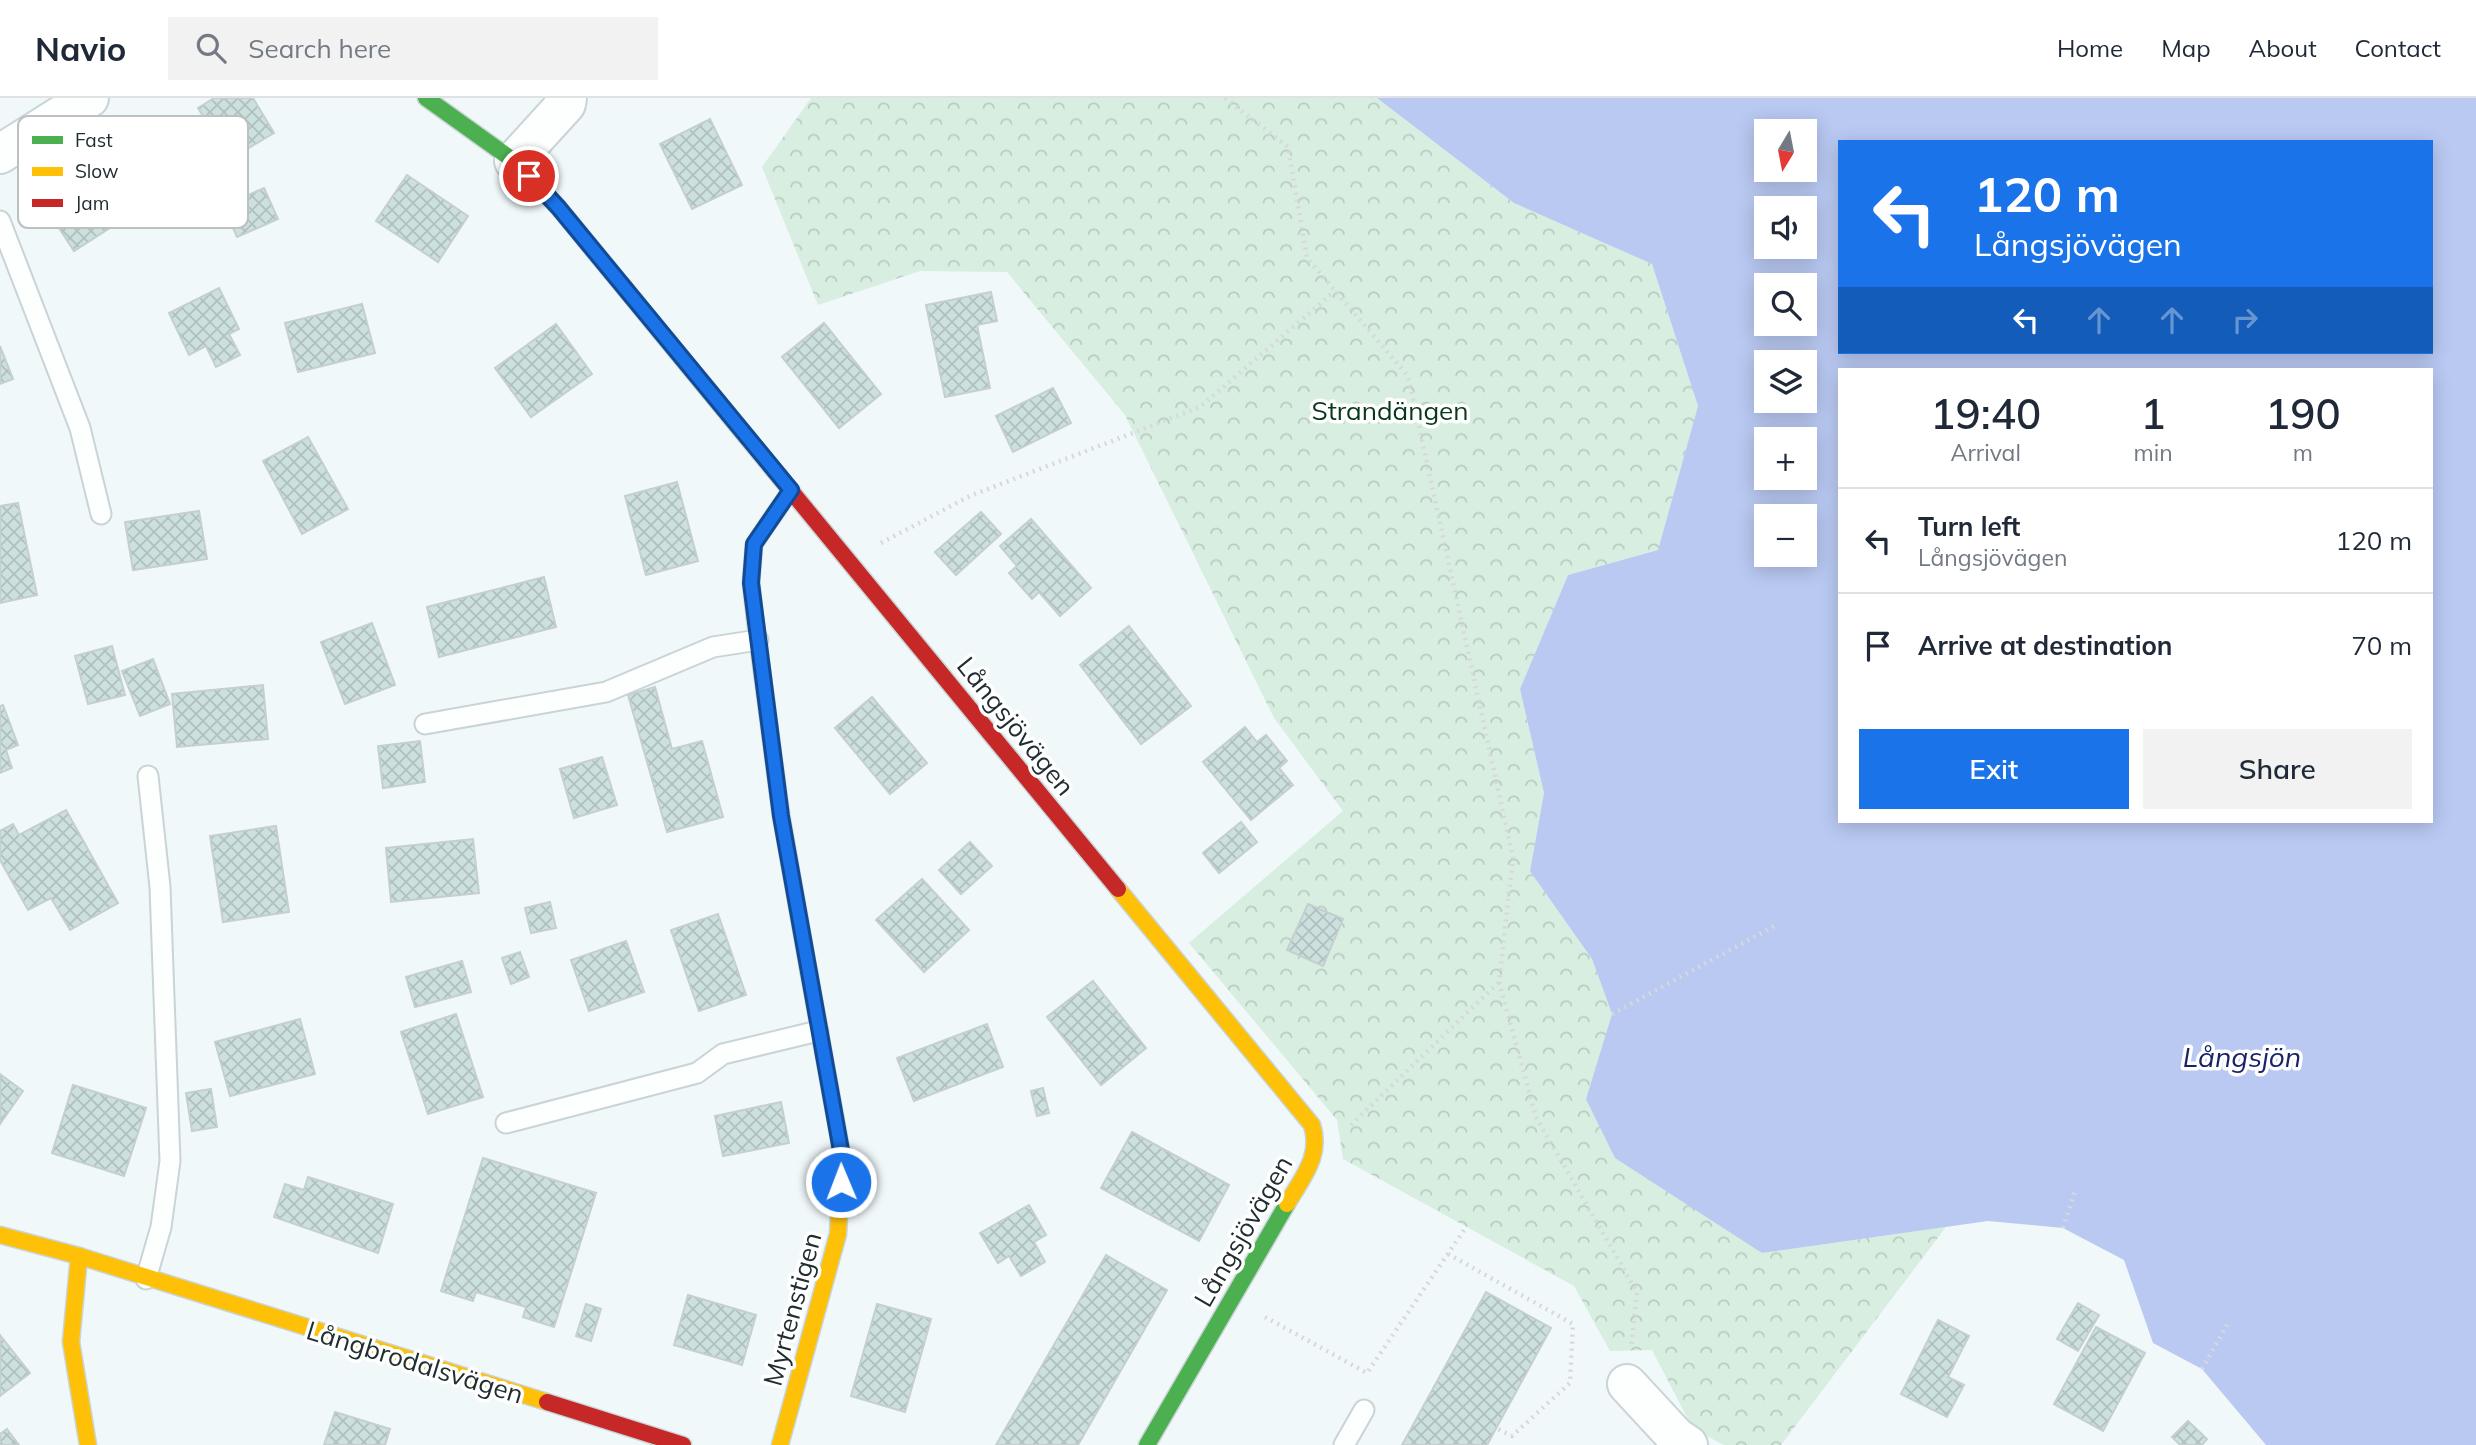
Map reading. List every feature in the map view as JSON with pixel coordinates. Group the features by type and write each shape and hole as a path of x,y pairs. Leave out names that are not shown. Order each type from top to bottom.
{"street":[{"path":"60,116 89,98"},
{"name":"Långsjövägen","path":"426,98 514,161 558,207 1017,767 1300,1106 1312,1125 1317,1141 1310,1165 1147,1445"},
{"path":"514,161 566,104 567,98"},
{"path":"0,154 18,143"},
{"name":"Myrtenstigen","path":"780,1445 838,1234 842,1156 781,816 751,583 754,544 791,490"},
{"name":"Långbrodalsvägen","path":"0,1235 79,1256 683,1445"},
{"path":"79,1256 71,1342 88,1445"},
{"path":"1628,1384 1676,1437 1688,1445"}],"lane":[{"path":"0,221 80,428 101,514"},
{"path":"425,724 606,692 713,647 758,640"},
{"path":"146,1279 161,1227 170,1161 160,887 148,776"},
{"path":"506,1123 697,1073 723,1054 818,1031"},
{"path":"1344,1445 1364,1410"}],"path":[{"path":"1225,98 1287,147 1307,258 1408,376 1513,858 1499,982 1536,1117 1637,1292 1628,1384"},
{"path":"849,559 970,496 1200,407 1335,291"},
{"path":"1612,1014 1778,924"},
{"path":"1310,1165 1499,982"},
{"path":"2063,1228 2076,1188"},
{"path":"1263,1316 1367,1373 1466,1227"},
{"path":"1448,1254 1573,1324 1570,1383 1512,1436 1496,1428"},
{"path":"2202,1369 2227,1325"}],"green space":[{"name":"Strandängen","path":"811,98 1377,98 1514,203 1652,264 1698,406 1658,550 1568,575 1520,689 1544,793 1530,871 1592,959 1612,1014 1586,1099 1762,1253 1946,1227 1781,1445 1724,1445 1693,1429 1652,1350 1610,1351 1574,1286 1343,1159 1337,1120 1189,943 1343,811 1274,718 1125,415 1007,272 920,271 818,305 762,167"}],"water":[{"name":"Långsjön","path":"1377,98 2476,98 2476,1445 2266,1445 2202,1369 2153,1343 2124,1260 2063,1228 1988,1221 1762,1253 1615,1158 1586,1099 1612,1014 1592,959 1530,871 1544,793 1520,689 1568,575 1658,550 1698,406 1652,264 1514,203"}],"building":[{"path":"214,98 253,98 274,133 248,148 248,116 203,116 198,108"},
{"path":"710,119 742,185 692,209 660,144"},
{"path":"407,175 468,216 438,262 376,221"},
{"path":"264,188 278,219 237,237 233,228 248,228 248,195"},
{"path":"59,228 110,228 74,251"},
{"path":"219,288 239,329 229,334 240,355 216,367 206,346 189,355 169,313"},
{"path":"991,292 997,321 977,325 990,388 945,397 926,305"},
{"path":"362,304 375,353 298,372 285,323"},
{"path":"824,323 881,394 839,428 782,357"},
{"path":"556,324 592,374 531,417 495,368"},
{"path":"0,346 13,379 0,384"},
{"path":"1053,388 1071,423 1013,452 996,416"},
{"path":"308,437 348,509 302,534 263,461"},
{"path":"677,482 698,561 646,575 625,496"},
{"path":"18,503 37,595 0,603 0,506"},
{"path":"199,511 207,559 133,570 125,522"},
{"path":"981,512 1001,534 956,575 935,552"},
{"path":"1031,519 1091,588 1060,616 1039,592 1032,599 1009,573 1017,566 1000,546"},
{"path":"544,577 556,627 439,657 427,607"},
{"path":"372,623 395,685 345,704 321,642"},
{"path":"1129,626 1191,706 1141,744 1080,665"},
{"path":"112,646 125,695 88,704 75,656"},
{"path":"153,659 170,704 140,716 122,671"},
{"path":"263,685 268,739 177,747 172,694"},
{"path":"655,687 672,749 702,741 723,817 667,832 628,695"},
{"path":"872,697 927,763 890,794 835,728"},
{"path":"3,705 18,745 6,750 12,768 0,773 0,706"},
{"path":"1245,727 1257,742 1266,735 1287,761 1279,768 1293,785 1251,820 1203,762"},
{"path":"420,741 425,782 383,788 378,746"},
{"path":"602,757 617,805 574,818 560,769"},
{"path":"66,810 118,903 70,930 51,898 28,910 0,860 0,831 13,824 19,835"},
{"path":"1241,822 1257,842 1219,873 1203,853"},
{"path":"276,826 289,912 223,922 210,836"},
{"path":"473,839 479,893 391,902 386,848"},
{"path":"970,842 992,866 961,894 939,870"},
{"path":"922,879 969,930 924,972 876,920"},
{"path":"550,902 556,928 531,933 525,908"},
{"path":"1308,904 1343,919 1323,966 1287,950"},
{"path":"718,914 746,995 699,1011 671,930"},
{"path":"626,941 644,992 589,1011 571,960"},
{"path":"520,952 529,977 511,984 502,958"},
{"path":"462,961 471,992 415,1007 406,977"},
{"path":"1093,981 1146,1048 1101,1085 1047,1017"},
{"path":"456,1014 483,1097 428,1114 401,1032"},
{"path":"300,1019 315,1074 230,1096 215,1042"},
{"path":"987,1024 1003,1067 914,1101 897,1058"},
{"path":"0,1074 23,1091 0,1124"},
{"path":"73,1085 146,1108 124,1176 52,1153"},
{"path":"1043,1088 1049,1113 1037,1116 1031,1091"},
{"path":"211,1089 217,1127 192,1131 186,1093"},
{"path":"781,1102 789,1143 723,1156 715,1116"},
{"path":"1132,1132 1229,1185 1199,1241 1101,1188"},
{"path":"483,1158 596,1193 554,1327 523,1317 526,1307 476,1292 473,1301 441,1291"},
{"path":"308,1177 393,1204 378,1253 274,1217 285,1184 304,1190"},
{"path":"1029,1205 1046,1235 1034,1242 1045,1262 1021,1276 1009,1256 998,1263 980,1233"},
{"path":"1106,1255 1167,1290 1078,1445 996,1445"},
{"path":"1486,1292 1551,1328 1487,1445 1402,1445"},
{"path":"688,1295 756,1315 742,1365 674,1345"},
{"path":"2078,1303 2099,1315 2078,1351 2057,1339"},
{"path":"586,1304 601,1309 591,1341 576,1336"},
{"path":"877,1304 931,1319 905,1412 851,1396"},
{"path":"1938,1320 1969,1336 1948,1377 1964,1385 1947,1417 1901,1394"},
{"path":"2096,1327 2145,1353 2103,1431 2054,1404"},
{"path":"0,1335 30,1373 0,1396"},
{"path":"335,1412 390,1429 385,1445 324,1445"},
{"path":"2188,1421 2207,1439 2202,1445 2180,1445 2172,1437"},
{"path":"7,1429 19,1445 0,1445 0,1434"}],"traffic: fast":[{"path":"426,98 514,161 558,207 736,424"},
{"path":"1147,1445 1287,1204"}],"traffic: slow":[{"path":"755,618 751,583 754,544 791,490"},
{"path":"1118,889 1312,1125 1312,1157 1287,1204"},
{"path":"780,1445 838,1234 842,1155 809,973"},
{"path":"0,1235 79,1256 547,1402"},
{"path":"79,1256 71,1342 88,1445"}],"traffic: jam":[{"path":"736,424 1118,889"},
{"path":"755,618 781,815 809,973"},
{"path":"547,1402 683,1445"}],"route":[{"path":"529,176 558,207 791,490 754,544 751,583 781,816 842,1156 841,1182"}]}
